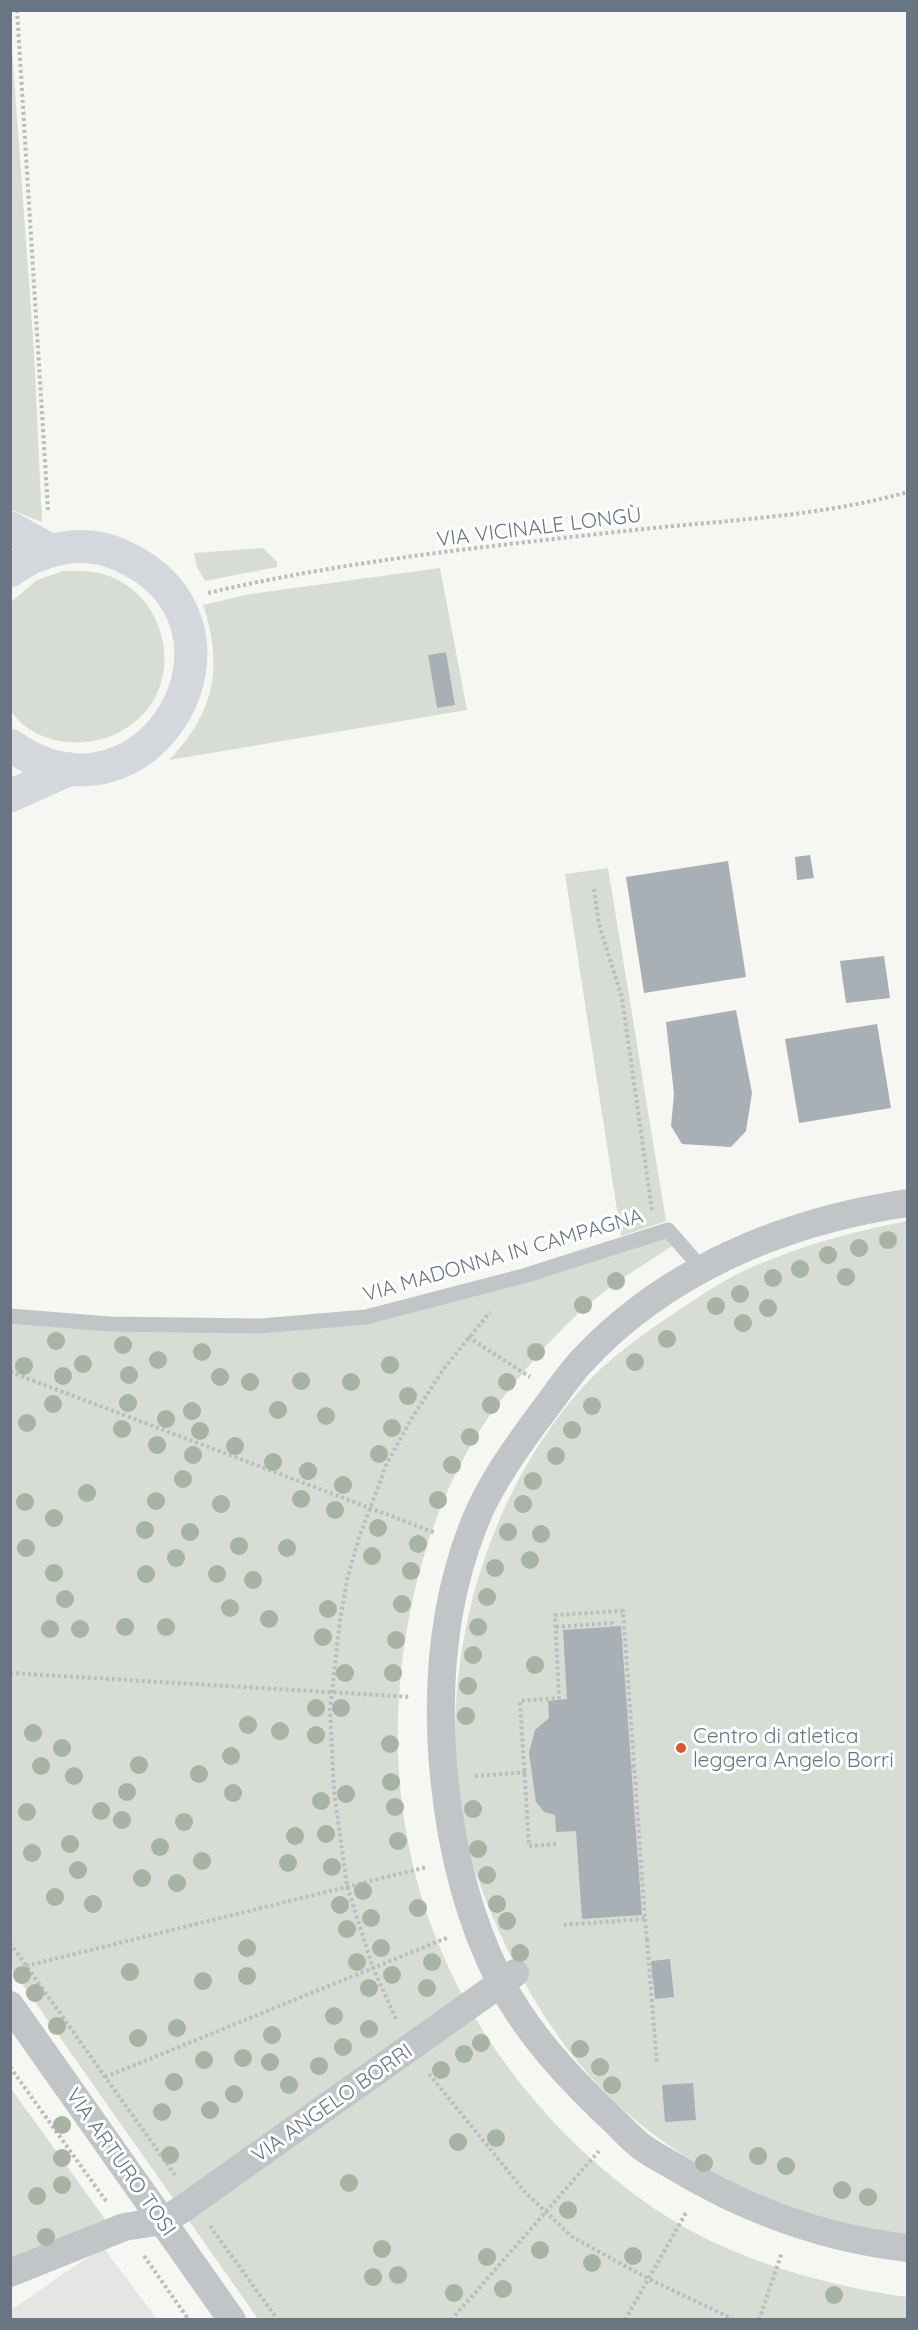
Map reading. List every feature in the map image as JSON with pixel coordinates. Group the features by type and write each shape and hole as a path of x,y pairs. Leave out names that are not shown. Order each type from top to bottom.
{"street":[{"path":"10,528 50,550"},
{"path":"10,571 23,561 50,550 80,546 117,554 135,561 158,579 176,602 186,624 191,648 190,672 184,696 174,717 158,736 133,755 118,762 94,768 70,769 46,764 10,745"},
{"path":"10,796 70,769"},
{"path":"908,1203 802,1226 702,1269 628,1317 579,1364 505,1463 474,1523 445,1631 441,1699 444,1779 456,1860 477,1925 509,1977 542,2047 642,2147 717,2192 792,2222 884,2245 908,2248"},
{"name":"VIA ANGELO BORRI","path":"162,2221 509,1977"},
{"name":"VIA ARTURO TOSI","path":"10,2005 232,2319"},
{"path":"10,2273 124,2227 162,2221"}],"lane":[{"name":"VIA MADONNA IN CAMPAGNA","path":"10,1316 109,1324 261,1326 366,1317 526,1275 668,1230 702,1269"}],"path":[{"path":"17,10 42,379 50,550"},
{"name":"VIA VICINALE LONGÙ","path":"176,602 271,578 490,546 782,517 875,501 908,492"},
{"path":"594,889 599,924 622,998 655,1234"},
{"path":"468,1337 555,1395"},
{"path":"10,1372 468,1545"},
{"path":"556,1844 528,1846 520,1701 559,1698 555,1615 623,1611 657,2065"},
{"path":"556,1626 575,1627 612,1623 612,1626"},
{"path":"10,1673 441,1699"},
{"path":"444,1779 529,1772"},
{"path":"26,1966 456,1860"},
{"path":"562,1925 595,1920 645,1919"},
{"path":"105,2077 477,1925"},
{"path":"10,1943 278,2319"},
{"path":"10,2067 189,2319"},
{"path":"451,2319 620,2126"},
{"path":"625,2319 703,2183"},
{"path":"759,2319 792,2222"}],"shaded area":[{"path":"10,21 34,352 42,522 11,510"},
{"path":"263,548 277,562 277,567 205,581 197,567 194,553"},
{"path":"440,568 467,710 169,760 196,725 211,688 213,648 203,605 250,594","holes":["446,652 455,704 437,708 428,655"]},
{"path":"63,571 103,574 131,588 153,614 164,646 165,663 162,680 156,696 145,712 116,734 80,743 43,736 24,725 11,711 11,602 37,580"},
{"path":"608,868 666,1221 621,1236 565,874"},
{"name":"Centro di atletica leggera Angelo Borri","path":"907,1221 907,2238 810,2213 747,2190 717,2175 660,2139 631,2116 604,2092 580,2065 538,2006 520,1974 489,1908 473,1866 462,1823 456,1766 456,1708 462,1650 474,1592 492,1537 516,1484 546,1434 581,1389 611,1360 644,1334 739,1273 808,1246 847,1234"},
{"path":"655,1235 678,1242 590,1303 553,1338 530,1364 478,1433 461,1463 433,1528 414,1595 402,1663 398,1730 401,1794 411,1857 428,1918 453,1976 483,2031 521,2084 581,2150 635,2195 694,2233 738,2253 785,2270 858,2289 907,2297 907,2319 258,2319 11,1968 10,1316 109,1324 366,1317"},
{"path":"10,2087 107,2222 10,2263"},
{"path":"103,2247 157,2319 11,2320 11,2310"}],"building":[{"path":"446,652 455,705 437,708 428,655"},
{"path":"810,855 814,878 797,880 795,857"},
{"path":"728,861 746,977 644,993 626,877"},
{"path":"884,956 890,998 846,1003 840,961"},
{"path":"736,1010 752,1093 746,1131 731,1147 682,1144 671,1126 674,1094 666,1022"},
{"path":"877,1024 891,1108 799,1123 785,1039"},
{"path":"621,1626 642,1915 582,1919 576,1831 556,1832 555,1815 544,1812 536,1802 529,1753 535,1730 549,1718 548,1701 567,1699 563,1630"},
{"path":"670,1959 674,1997 655,1999 651,1961"},
{"path":"693,2083 696,2120 665,2122 662,2085"}],"place":[{"name":"Centro di atletica leggera Angelo Borri","path":"681,1748"}]}
